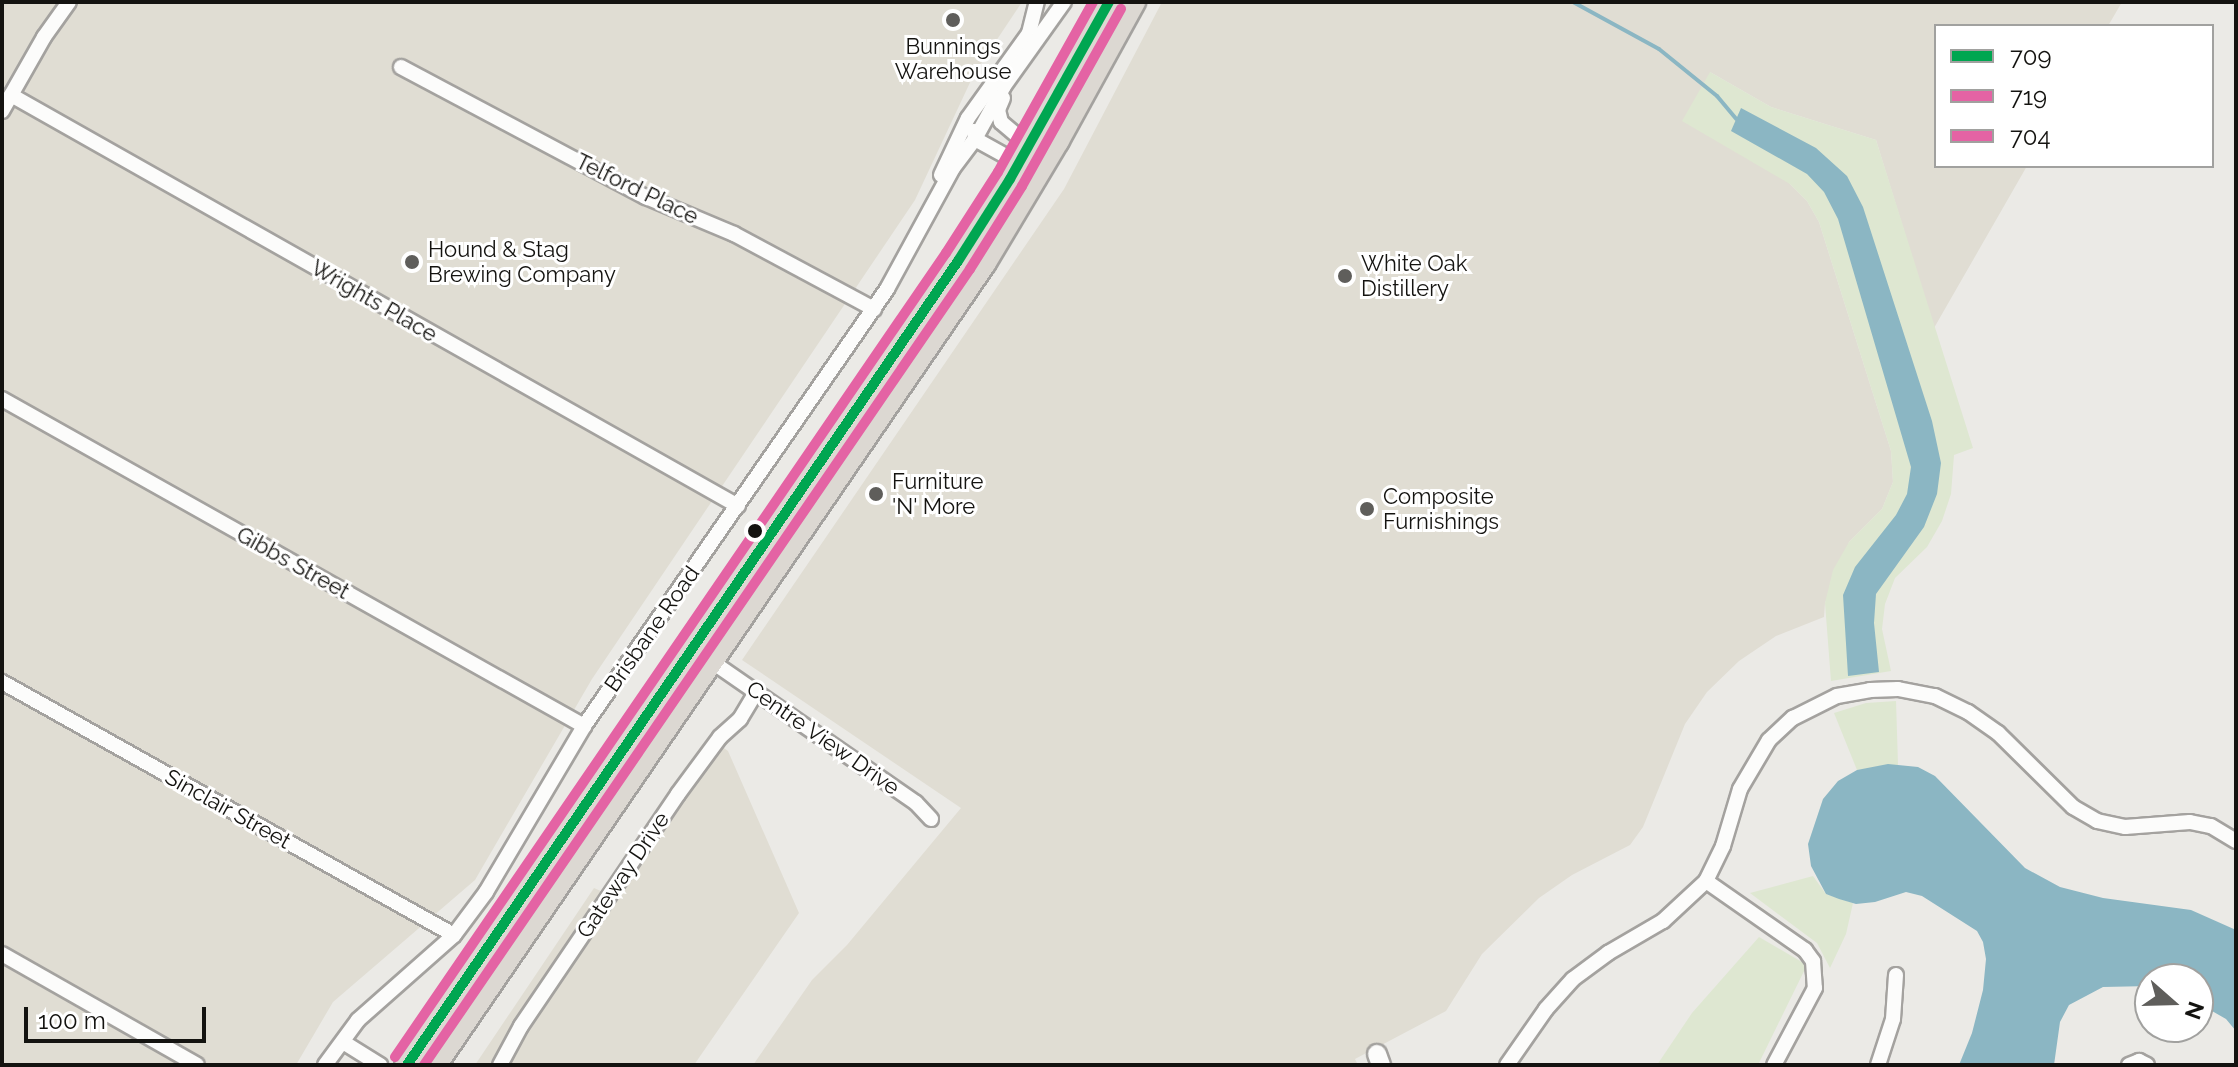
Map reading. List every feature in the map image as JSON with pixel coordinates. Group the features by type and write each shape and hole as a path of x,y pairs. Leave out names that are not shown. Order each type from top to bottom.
{"highway":[{"name":"Brisbane Road","path":"434,1065 960,298 1033,160 1109,2"},
{"name":"Brisbane Road","path":"407,1065 1033,160 1133,2"}],"street":[{"path":"2,111 69,2"},
{"path":"937,195 941,173 974,110 1029,33 1037,2"},
{"path":"1033,160 999,117 1000,104 1018,70 1064,2"},
{"name":"Telford Place","path":"401,67 646,197 734,234 874,309"},
{"path":"937,195 975,139 1004,86 1018,70"},
{"name":"Wrights Place","path":"11,95 738,506"},
{"path":"974,110 975,139"},
{"path":"975,139 1033,160"},
{"name":"Brisbane Road","path":"330,1063 369,1009 454,935 486,892 584,726 907,259 937,195"},
{"name":"Gibbs Street","path":"2,399 584,726"},
{"name":"Centre View Drive","path":"711,661 916,803 931,819"},
{"name":"Sinclair Street","path":"2,682 454,935"},
{"path":"1507,1065 1573,979 1608,953 1663,921 1706,881 1723,846 1740,789 1769,740 1804,712 1837,696 1898,689 1935,696 1968,712 1998,733 2073,807 2097,821 2125,827 2190,822 2211,826 2236,841"},
{"name":"Gateway Drive","path":"500,1065 521,1026 678,794 720,737 740,719 757,691"},
{"path":"1706,881 1805,950 1813,961 1815,988 1774,1065"},
{"path":"2,954 197,1065"},
{"path":"1878,1065 1893,1019 1896,975"},
{"path":"343,1042 380,1065"},
{"path":"2129,1065 2139,1061 2147,1065"}],"shaded area":[{"path":"2,2 1022,2 974,74 915,200 592,679 475,880 333,1002 296,1065 2,1065"},
{"path":"1162,2 2122,2 2109,24 1934,24 1934,168 2026,168 1934,328 1876,140 1771,107 1710,72 1790,184 1807,201 1819,222 1891,451 1893,482 1882,509 1849,542 1825,603 1824,617 1776,636 1739,661 1707,692 1685,724 1643,827 1630,845 1572,875 1539,898 1482,954 1446,1011 1355,1059 1358,1065 753,1065 812,980 847,945 961,808 742,660 1064,189"},
{"path":"709,737 728,751 799,913 694,1065 475,1065 594,888 603,892"}],"green space":[{"path":"1710,72 1771,107 1876,140 1973,448 1954,455 1951,494 1942,521 1927,547 1895,578 1885,604 1882,629 1891,671 1831,681 1825,603 1833,570 1849,542 1882,509 1893,482 1891,451 1819,222 1807,201 1790,184 1682,121"},
{"path":"1896,701 1898,765 1857,770 1834,713 1866,703"},
{"path":"1813,876 1826,894 1853,903 1846,934 1830,968 1817,943 1750,893"},
{"path":"1759,937 1807,965 1758,1065 1657,1065 1692,1013"}],"water":[{"path":"1741,108 1816,148 1847,176 1863,207 1932,421 1941,463 1937,494 1924,527 1876,594 1874,623 1879,672 1848,676 1843,595 1855,567 1896,515 1907,494 1911,467 1838,219 1824,192 1807,174 1731,131"},
{"path":"1888,764 1918,767 1935,776 2025,868 2060,887 2103,898 2191,910 2236,930 2236,1031 2226,1019 2214,1012 2214,963 2134,963 2134,986 2103,987 2069,1005 2060,1022 2054,1065 1959,1065 1972,1033 1983,990 1986,959 1977,931 1922,896 1906,892 1875,902 1856,904 1826,894 1811,866 1808,844 1823,799 1838,781 1857,770"}],"waterway":[{"path":"1573,2 1659,49 1717,96 1736,119"}],"transit line":[{"name":"704","path":"395,1057 946,253 998,172 1093,2"},
{"name":"709","path":"407,1065 958,261 1010,179 1109,2"},
{"name":"719","path":"424,1065 970,269 1022,186 1121,9"}],"place":[{"name":"Bunnings Warehouse","path":"953,20"},
{"name":"Hound & Stag Brewing Company","path":"412,262"},
{"name":"White Oak Distillery","path":"1345,276"},
{"name":"Furniture 'N' More","path":"876,494"},
{"name":"Composite Furnishings","path":"1367,509"}]}
